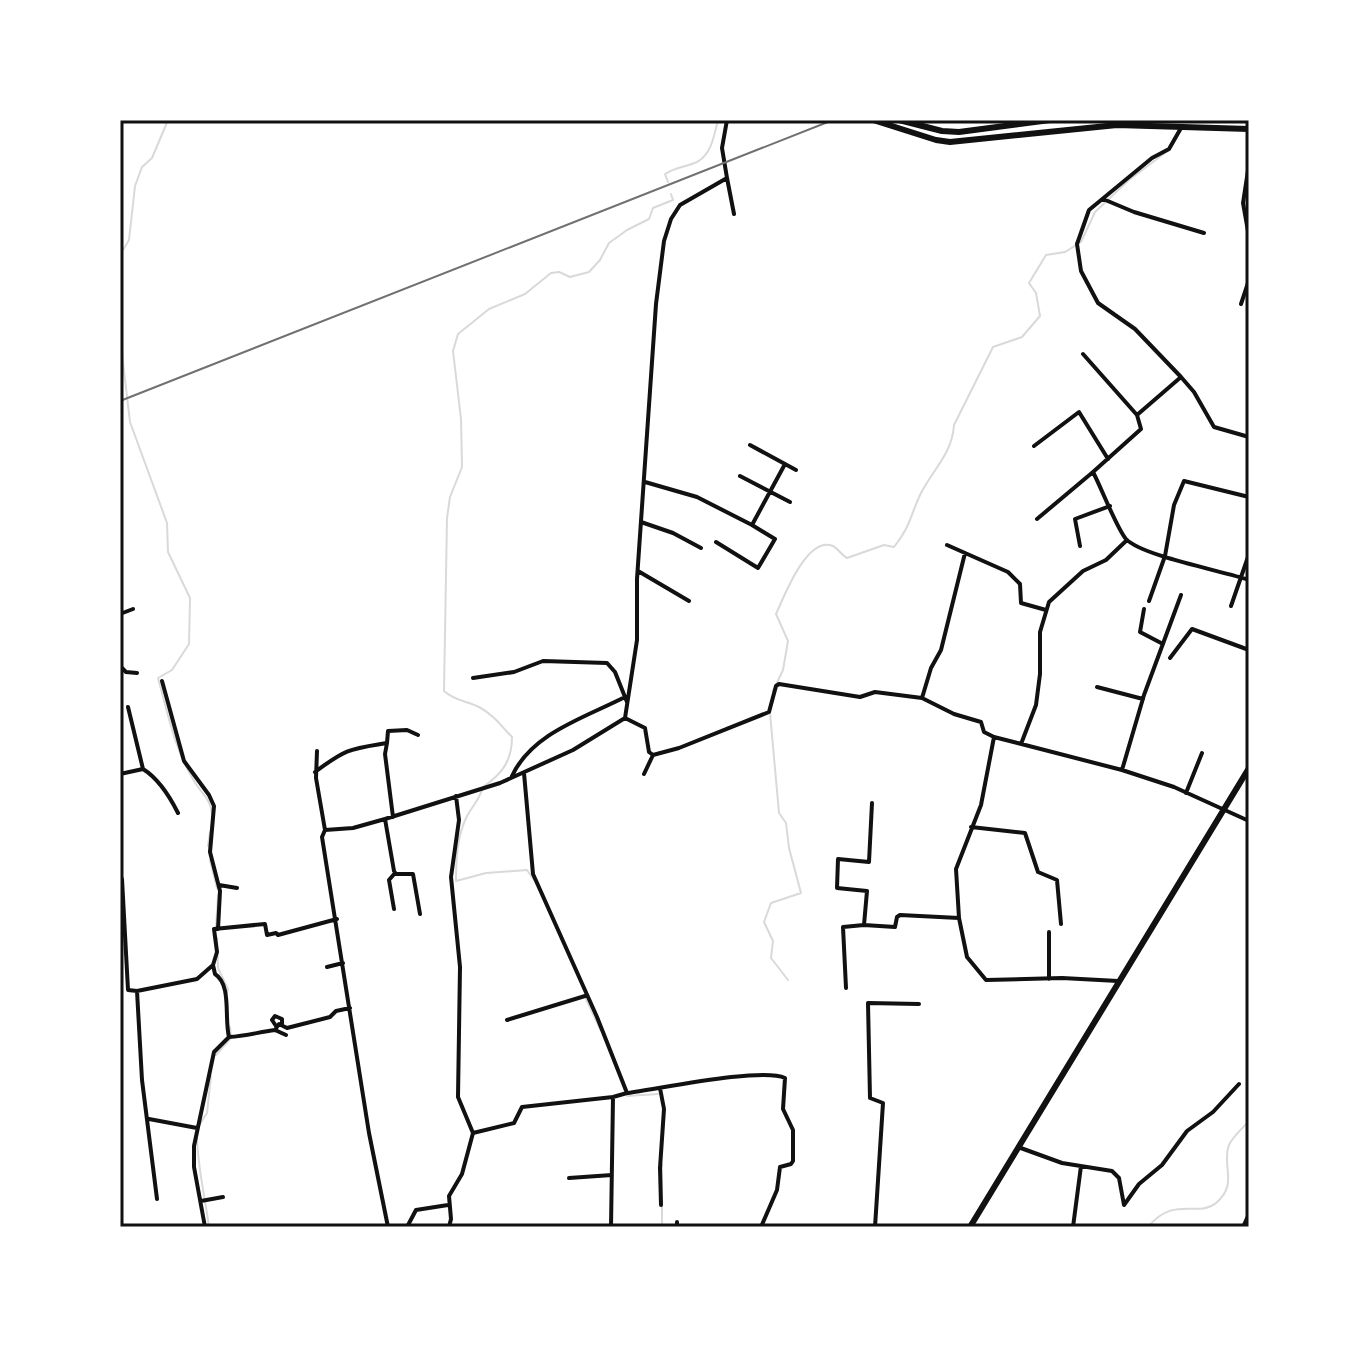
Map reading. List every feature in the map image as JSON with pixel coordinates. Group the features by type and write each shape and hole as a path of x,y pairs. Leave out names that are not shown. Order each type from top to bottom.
{"main road":[{"path":"873,120 950,142 1117,125 1249,129"},
{"path":"900,120 942,131 959,132 1050,120"},
{"path":"970,1227 1249,769"}],"street":[{"path":"627,120 649,120"},
{"path":"727,120 723,155 734,214"},
{"path":"1181,128 1163,154 1152,158 1089,210 1077,244 1081,271 1098,303 1135,329 1181,377 1194,392 1214,427 1249,437"},
{"path":"1249,164 1243,203 1249,237"},
{"path":"625,718 637,640 641,522 656,304 664,241 671,219 680,205 727,178"},
{"path":"1103,199 1134,212 1204,233"},
{"path":"1241,304 1249,280"},
{"path":"1037,519 1141,429 1137,415 1083,354"},
{"path":"1137,415 1181,377"},
{"path":"1034,446 1079,412 1108,459"},
{"path":"750,445 796,470"},
{"path":"752,525 785,464"},
{"path":"1093,472 1127,540 1165,556 1249,580"},
{"path":"740,476 790,502"},
{"path":"1149,601 1165,556 1174,505 1184,481 1249,497"},
{"path":"645,482 697,497 775,539 759,568 716,542"},
{"path":"1080,546 1075,519 1110,506"},
{"path":"641,522 673,533 701,548"},
{"path":"1021,744 1036,705 1040,632 1046,610 1064,586 1088,567 1109,557 1127,540"},
{"path":"947,545 1012,575 1020,584 1021,603 1046,610"},
{"path":"922,698 931,668 941,650 965,553"},
{"path":"1231,606 1249,554"},
{"path":"638,571 689,601"},
{"path":"1122,770 1143,699 1181,595"},
{"path":"120,614 133,609"},
{"path":"1144,609 1140,632 1163,644"},
{"path":"1170,658 1192,629 1249,650"},
{"path":"473,678 514,672 543,661 607,663 615,672 626,700"},
{"path":"120,666 126,672 137,673"},
{"path":"162,681 184,761 214,806 210,852 220,885 217,952 213,965 215,974 221,977 225,986 229,1037"},
{"path":"644,774 653,755 679,748 769,712 779,684 860,697 875,692 922,698 954,714 981,722 984,732 994,737 1122,770 1186,793 1249,821"},
{"path":"1097,687 1143,699"},
{"path":"511,779 519,761 539,741 626,700"},
{"path":"128,707 143,769 166,793 178,813"},
{"path":"625,718 644,727 649,752 653,755"},
{"path":"325,830 353,828 511,779 573,750 625,718"},
{"path":"393,817 385,754 388,731 407,730 418,735"},
{"path":"994,737 981,805 956,869 959,918 967,957 984,979 1120,982"},
{"path":"315,772 345,750 372,743 387,743"},
{"path":"317,751 315,772 325,830 322,838 369,1133 388,1227"},
{"path":"1186,793 1202,753"},
{"path":"120,774 143,769"},
{"path":"524,773 533,874 597,1017 627,1093"},
{"path":"449,1227 450,1192 462,1174 473,1133 458,1097 460,967 451,877 459,820 456,796"},
{"path":"864,925 867,891 837,888 838,859 869,862 872,803"},
{"path":"385,819 395,873"},
{"path":"971,827 1025,833 1038,872 1058,881 1061,924"},
{"path":"394,909 389,880 395,873"},
{"path":"395,873 414,875 420,914"},
{"path":"122,879 122,937 128,989 137,991 197,979 213,965"},
{"path":"220,885 235,887"},
{"path":"846,988 842,929 864,925 895,927 900,915 959,918"},
{"path":"216,929 265,924 267,935 278,935 337,919"},
{"path":"1049,932 1049,979"},
{"path":"327,967 343,963"},
{"path":"137,991 142,1080 157,1199"},
{"path":"507,1020 585,996"},
{"path":"875,1227 883,1103 870,1098 868,1003 919,1004"},
{"path":"286,1035 275,1028 272,1020 275,1016 282,1019 282,1024 287,1028 312,1023 350,1008"},
{"path":"205,1227 193,1156 214,1052 229,1037 248,1037 282,1024"},
{"path":"473,1133 514,1123 522,1107 774,1074 785,1078 783,1109 793,1130 793,1161 780,1167 777,1190 761,1227"},
{"path":"1018,1147 1062,1163 1112,1171 1117,1175 1124,1205 1139,1184 1156,1172 1187,1131 1213,1112 1239,1084"},
{"path":"660,1088 664,1109 661,1205"},
{"path":"611,1227 613,1097"},
{"path":"149,1119 197,1128"},
{"path":"1073,1227 1081,1166"},
{"path":"569,1178 612,1175"},
{"path":"201,1201 223,1197"},
{"path":"407,1227 416,1210 448,1205"},
{"path":"1243,1227 1249,1214"}],"waterway":[{"path":"120,255 129,240 135,186 142,167 152,158 168,120"},
{"path":"668,182 665,174 702,159 712,144 718,120"},
{"path":"773,691 783,670 788,641 776,614 806,558 823,545 833,546 847,558 884,545 894,547 907,528 925,486 946,454 954,425 993,347 1022,337 1040,316 1036,293 1029,283 1046,255 1065,252 1081,242 1095,212 1129,180 1169,150"},
{"path":"534,880 527,870 486,873 456,881 458,848 467,816 483,787 505,766 512,737 484,710 444,691 447,518 450,497 462,467 461,419 453,351 458,334 489,309 525,294 551,273 559,272 570,277 589,272 609,243 649,219 653,208 673,200 671,194"},
{"path":"120,337 130,422 167,523 168,552 190,598 189,644 172,670 158,678 181,756 208,800 212,814"},
{"path":"770,713 779,813 786,823 801,893 771,903 764,922 773,941 771,958 788,980"},
{"path":"208,846 210,832"},
{"path":"210,860 217,888"},
{"path":"216,928 218,895"},
{"path":"217,938 218,968 227,993"},
{"path":"586,999 600,1029"},
{"path":"216,1055 231,1038 230,1027"},
{"path":"200,1124 207,1113 211,1076"},
{"path":"627,1094 658,1094"},
{"path":"1148,1227 1167,1212 1209,1207 1223,1196 1228,1182 1229,1145 1249,1121"},
{"path":"197,1138 209,1227"},
{"path":"662,1164 662,1227"}],"railway":[{"path":"120,401 833,120"}]}
